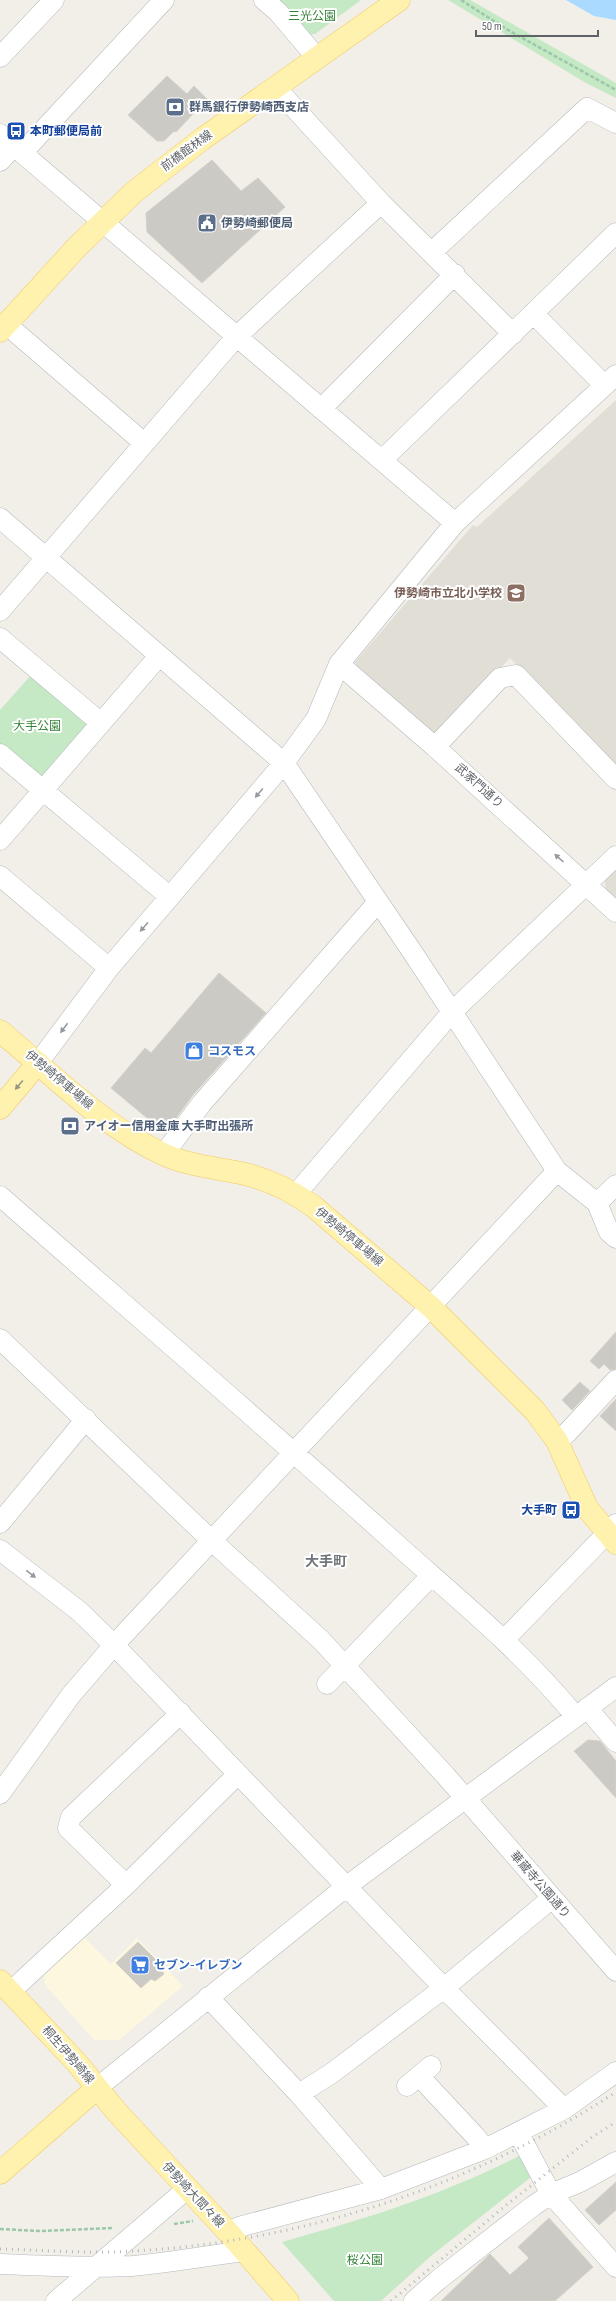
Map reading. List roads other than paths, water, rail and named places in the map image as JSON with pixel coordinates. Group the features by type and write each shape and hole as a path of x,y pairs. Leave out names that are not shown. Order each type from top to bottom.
{"main road":[{"name":"前橋館林線","path":"3,327 101,222 163,168 399,0"},
{"name":"伊勢崎停車場線","path":"0,1032 130,1136 177,1160 246,1174 274,1183 296,1194 431,1307 535,1411 557,1441 578,1492 594,1519 613,1534"},
{"path":"0,1108 38,1062"},
{"name":"桐生伊勢崎線","path":"0,2173 97,2088 78,2063 5,1987"},
{"name":"伊勢崎大間々線","path":"97,2088 187,2189 228,2232 288,2301"}],"street":[{"path":"0,57 54,0"},
{"path":"0,160 12,144 164,0"},
{"path":"264,0 278,12 317,58"},
{"path":"276,88 381,203 455,274 513,334"},
{"path":"432,252 587,108 616,123"},
{"path":"12,144 101,222 455,523"},
{"path":"0,611 236,337 381,203"},
{"path":"382,460 616,233"},
{"path":"321,409 455,274"},
{"path":"38,1062 109,968 284,763 316,719 339,664 455,523 610,380 534,313"},
{"path":"3,327 144,443"},
{"path":"0,518 284,763 557,1171 597,1203 609,1232 616,1238"},
{"path":"0,638 101,723"},
{"path":"0,840 159,656"},
{"name":"武家門通り","path":"339,664 435,747 588,884 616,912"},
{"path":"435,747 500,678 516,674 616,779"},
{"path":"0,754 42,791 170,897"},
{"path":"296,1194 452,1012 616,856"},
{"path":"0,876 109,968"},
{"path":"164,1154 202,1103 378,902"},
{"path":"0,1794 71,1695 114,1645 557,1171"},
{"path":"597,1203 616,1184"},
{"path":"0,1196 293,1452 504,1640 558,1694 616,1742"},
{"name":"華蔵寺公園通り","path":"0,1339 346,1666 616,1971"},
{"path":"557,1441 616,1380"},
{"path":"0,1523 86,1420"},
{"path":"504,1640 613,1534"},
{"path":"0,1550 79,1611 114,1645 444,1988 564,2109"},
{"path":"327,1684 432,1576"},
{"path":"97,2088 347,1886 616,1687"},
{"path":"126,1885 68,1828 71,1817 181,1714"},
{"path":"5,1987 126,1885 238,1774"},
{"path":"299,2094 332,2073 444,1988 552,1898"},
{"path":"208,1997 299,2094 382,2189"},
{"path":"228,2232 239,2227 382,2189 485,2150 519,2134 564,2109 616,2072"},
{"path":"419,2076 476,2137 485,2150"},
{"path":"519,2134 551,2194 616,2267"},
{"path":"414,2301 484,2244 551,2194 586,2179 616,2162"},
{"path":"56,2301 95,2266 187,2189"},
{"path":"0,2264 95,2266 154,2264 244,2251"}],"water":[{"path":"566,0 616,0 616,20 594,16"}],"railway":[{"path":"0,2249 83,2252 133,2251 197,2245 261,2235 324,2221 385,2203 446,2181 505,2155 561,2125 616,2092"},
{"path":"391,2301 504,2207 591,2138 616,2122"}],"place":[{"name":"群馬銀行伊勢崎西支店","path":"175,107"},
{"name":"本町郵便局前","path":"16,131"},
{"name":"伊勢崎郵便局","path":"207,223"},
{"name":"伊勢崎市立北小学校","path":"516,593"},
{"name":"コスモス","path":"194,1051"},
{"name":"アイオー信用金庫 大手町出張所","path":"70,1126"},
{"name":"大手町","path":"571,1510"},
{"name":"セブン-イレブン","path":"140,1965"}],"district":[{"name":"大手町","path":"326,1561"}],"park label":[{"name":"三光公園","path":"312,16"},
{"name":"大手公園","path":"37,726"},
{"name":"桜公園","path":"365,2260"}]}
